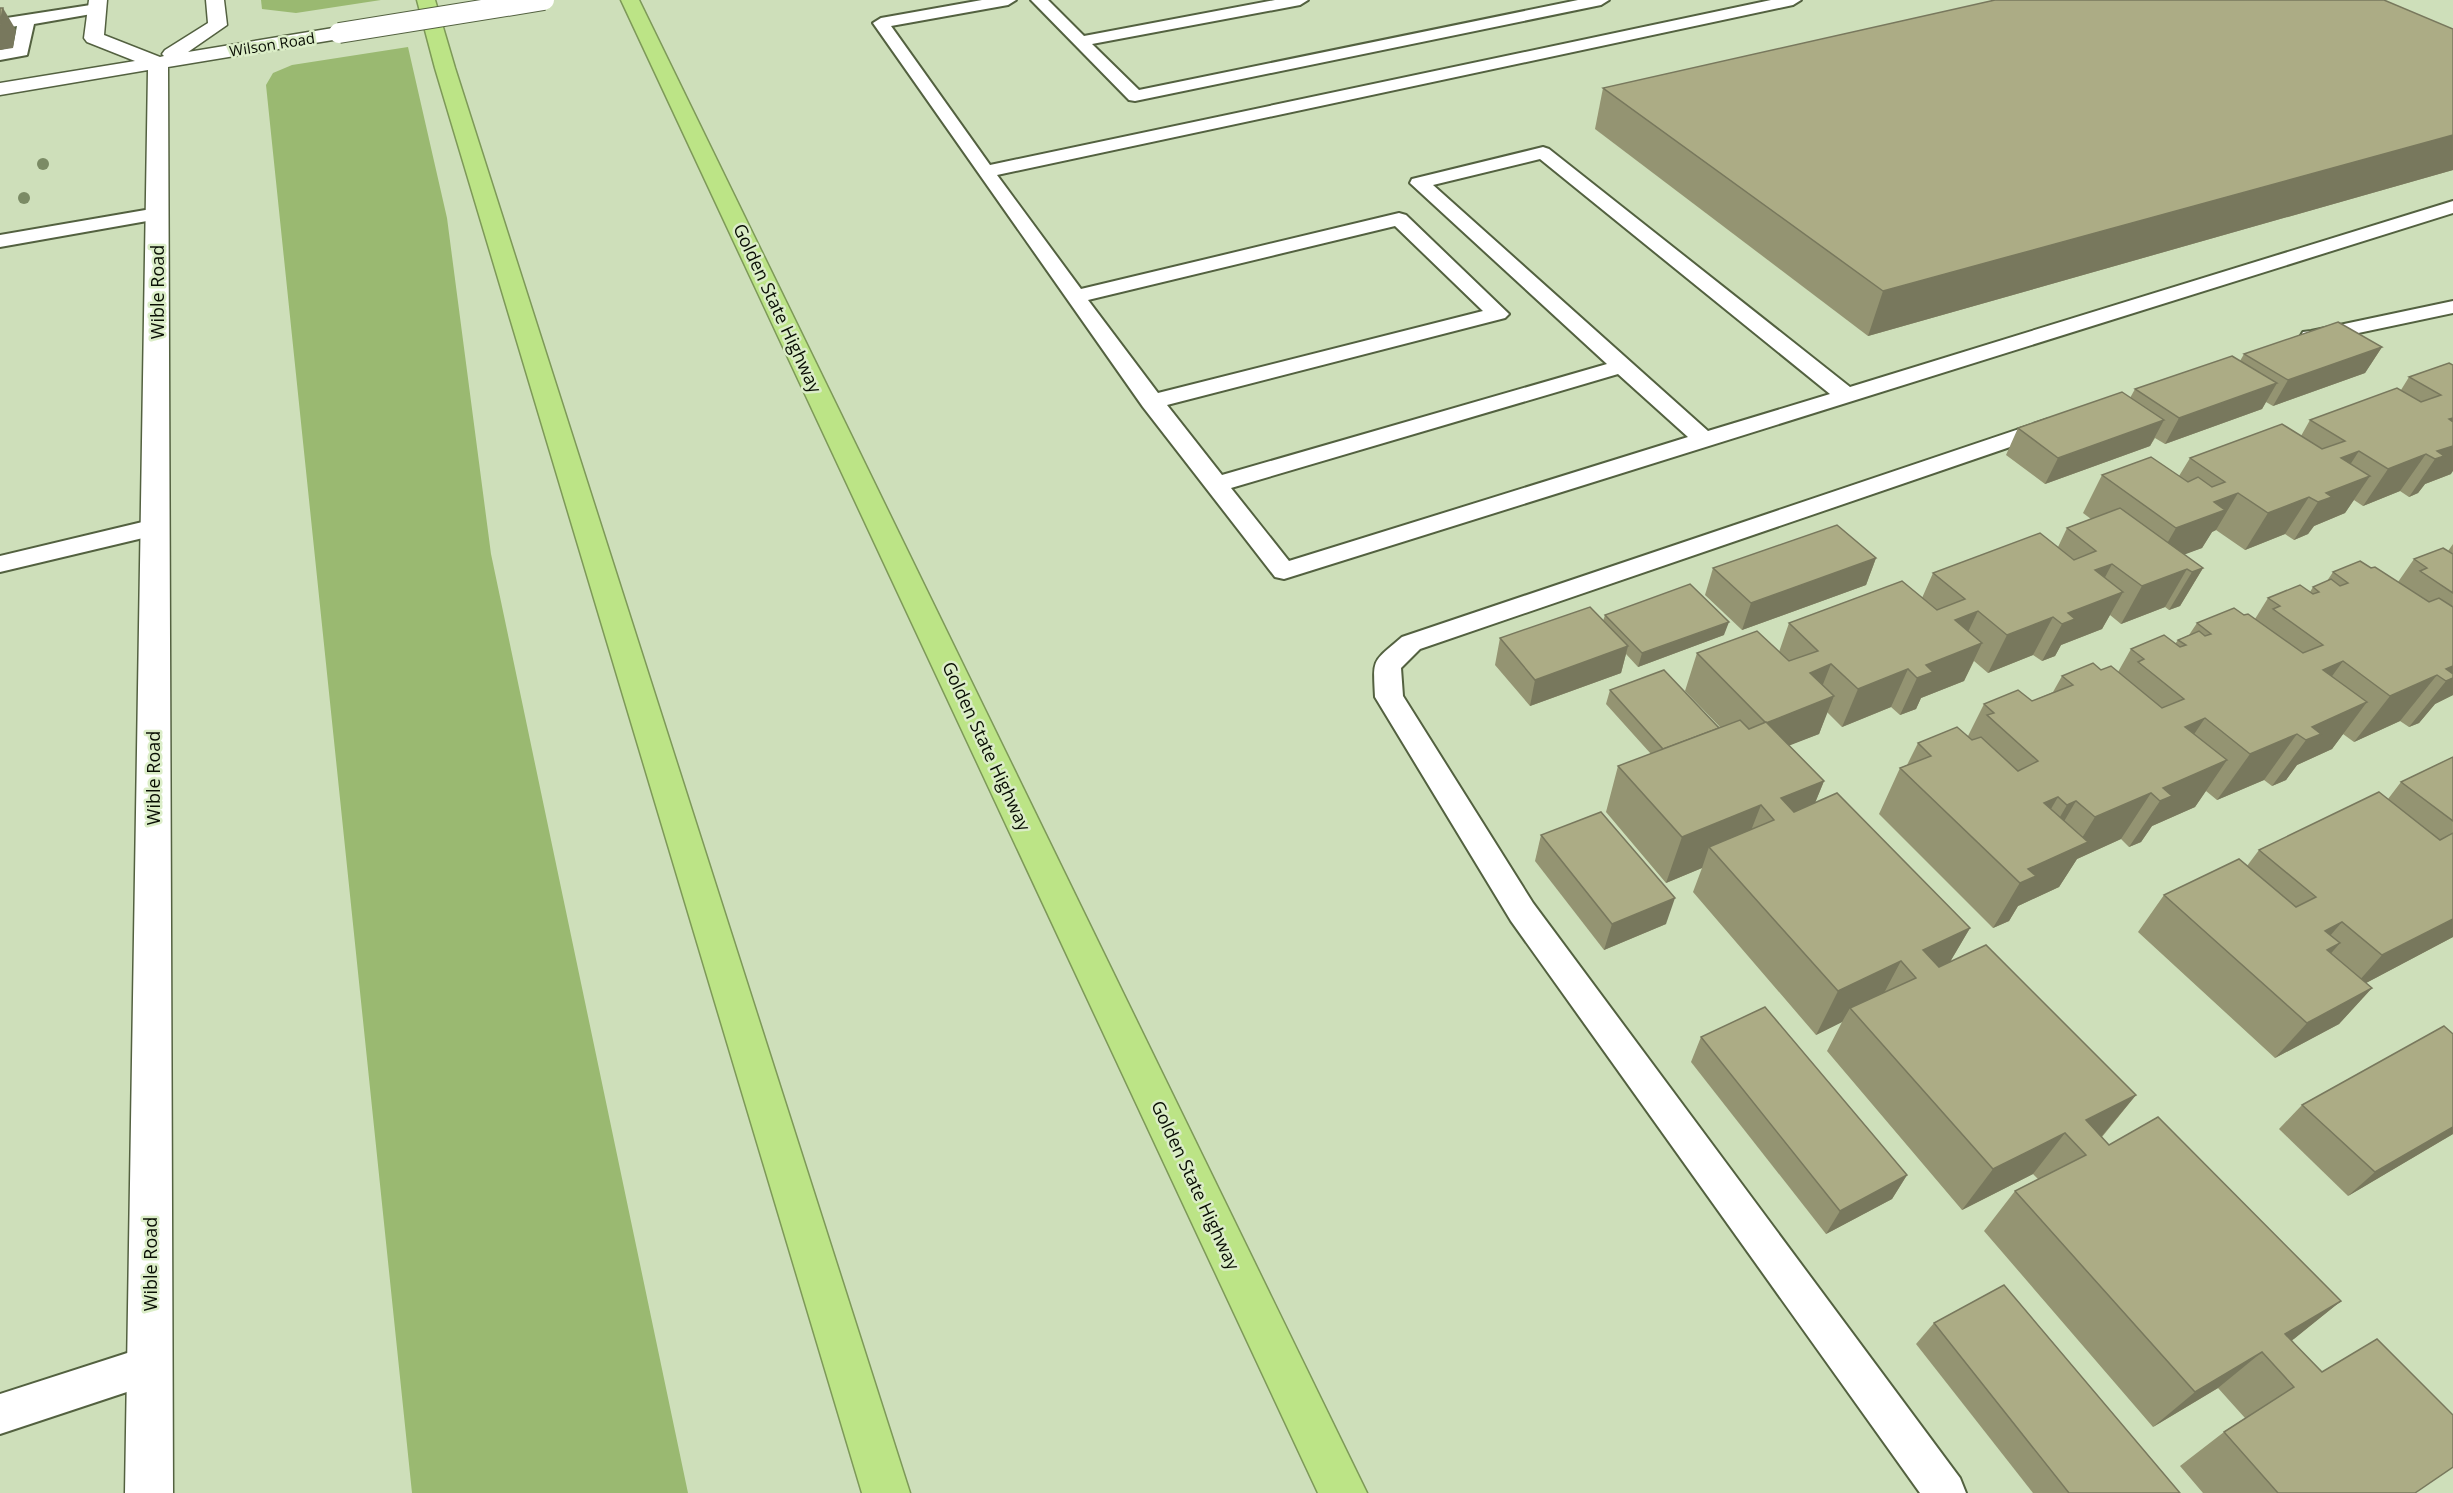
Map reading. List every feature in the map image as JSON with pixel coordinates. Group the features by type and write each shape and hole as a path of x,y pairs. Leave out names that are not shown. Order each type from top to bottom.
{"highway":[{"path":"426,0 448,79 886,1493"},
{"name":"Golden State Highway","path":"630,0 1342,1489"}],"street":[{"path":"98,4 93,38 158,63 218,25 215,0"},
{"name":"Wilson Road","path":"0,89 544,0"},
{"name":"Wible Road","path":"149,1493 158,63"}],"lane":[{"path":"1008,0 881,23 1151,402 1284,571 2453,207"},
{"path":"1039,0 1082,41 1170,133"},
{"path":"1082,41 1300,0"},
{"path":"1135,96 1601,0"},
{"path":"985,172 1793,0"},
{"path":"0,24 98,4"},
{"path":"0,55 21,51 26,20"},
{"path":"1704,440 1419,183 1543,153 1848,397"},
{"path":"0,241 157,214"},
{"path":"1075,297 1399,219 1498,314 1151,402"},
{"path":"2290,345 2313,337 2453,307"},
{"path":"1215,485 1623,366"},
{"path":"1946,1493 1522,912 1389,697 1387,665 1411,643 2076,417"},
{"path":"0,564 155,526"},
{"path":"0,1414 149,1366"}],"green space":[{"path":"261,0 381,0 296,13 262,9"},
{"path":"408,47 447,218 491,554 688,1493 412,1493 266,85 273,73 292,65"}],"building":[{"path":"1995,0 2384,0 2453,29 2453,135 1883,291 1603,88"},
{"path":"0,8 3,8 0,25"},
{"path":"2338,322 2382,347 2288,380 2244,354"},
{"path":"2232,356 2277,383 2179,418 2135,389"},
{"path":"2449,363 2453,365 2453,418 2449,419 2453,422 2453,446 2437,451 2444,456 2435,459 2426,454 2388,469 2359,451 2341,458 2370,476 2326,493 2332,497 2318,502 2309,497 2268,513 2238,493 2214,502 2225,510 2176,528 2102,475 2151,457 2188,482 2198,477 2212,487 2225,482 2190,458 2282,424 2322,449 2345,441 2310,420 2397,388 2421,402 2441,395 2409,377"},
{"path":"2122,392 2164,420 2058,458 2018,428"},
{"path":"2120,508 2203,568 2192,572 2187,569 2142,586 2112,564 2095,570 2123,592 2068,613 2075,619 2062,624 2053,617 2007,635 1978,611 1955,620 1982,643 1926,665 1933,672 1917,678 1908,669 1858,689 1831,664 1810,673 1834,696 1766,723 1697,653 1757,631 1789,661 1818,651 1789,623 1902,581 1937,610 1965,599 1933,573 2040,533 2074,560 2096,551 2067,528"},
{"path":"1837,525 1876,558 1751,603 1713,568"},
{"path":"2443,548 2453,554 2453,593 2420,571 2427,568 2414,559"},
{"path":"2360,561 2371,568 2375,567 2429,602 2439,598 2453,607 2453,666 2446,669 2453,674 2453,678 2446,681 2437,675 2390,696 2343,661 2323,670 2367,702 2312,727 2321,734 2306,740 2297,734 2250,754 2205,718 2185,727 2227,760 2163,788 2172,796 2160,801 2151,793 2095,817 2076,801 2067,805 2058,797 2044,803 2088,842 2028,869 2036,876 2020,883 1900,768 1931,756 1918,743 1957,727 1972,740 1981,737 2018,771 2038,761 1987,715 1994,713 1984,704 2018,690 2032,701 2073,685 2062,676 2093,663 2101,670 2111,666 2162,708 2184,699 2138,662 2144,659 2131,649 2164,635 2180,647 2186,645 2178,640 2199,631 2205,636 2211,634 2197,623 2234,608 2244,615 2248,614 2303,653 2323,645 2273,609 2280,606 2268,598 2300,585 2313,594 2319,592 2313,587 2331,579 2340,586 2348,583 2333,572"},
{"path":"1690,584 1729,622 1642,653 1605,615"},
{"path":"1590,607 1628,646 1535,680 1500,638"},
{"path":"1664,670 1719,728 1663,749 1610,690"},
{"path":"1740,720 1749,729 1766,722 1824,781 1781,798 1794,812 1837,793 1970,928 1923,950 1939,967 1986,945 2136,1095 2086,1120 2109,1145 2158,1117 2341,1301 2285,1334 2322,1372 2377,1339 2453,1415 2453,1467 2415,1493 2278,1493 2224,1432 2294,1387 2262,1352 2195,1392 2015,1191 2086,1155 2065,1133 1993,1169 1850,1008 1916,978 1901,961 1838,991 1709,847 1774,820 1761,805 1682,837 1618,766"},
{"path":"2453,757 2453,821 2401,782"},
{"path":"2379,792 2440,840 2453,833 2453,919 2382,955 2342,922 2325,931 2340,943 2327,950 2372,988 2307,1023 2164,895 2239,859 2296,907 2316,897 2259,850"},
{"path":"1601,812 1675,898 1612,924 1541,835"},
{"path":"1765,1007 1907,1175 1840,1211 1701,1037"},
{"path":"2444,1026 2453,1034 2453,1127 2375,1172 2302,1105"},
{"path":"2004,1285 2180,1493 2069,1493 1934,1323"}]}
